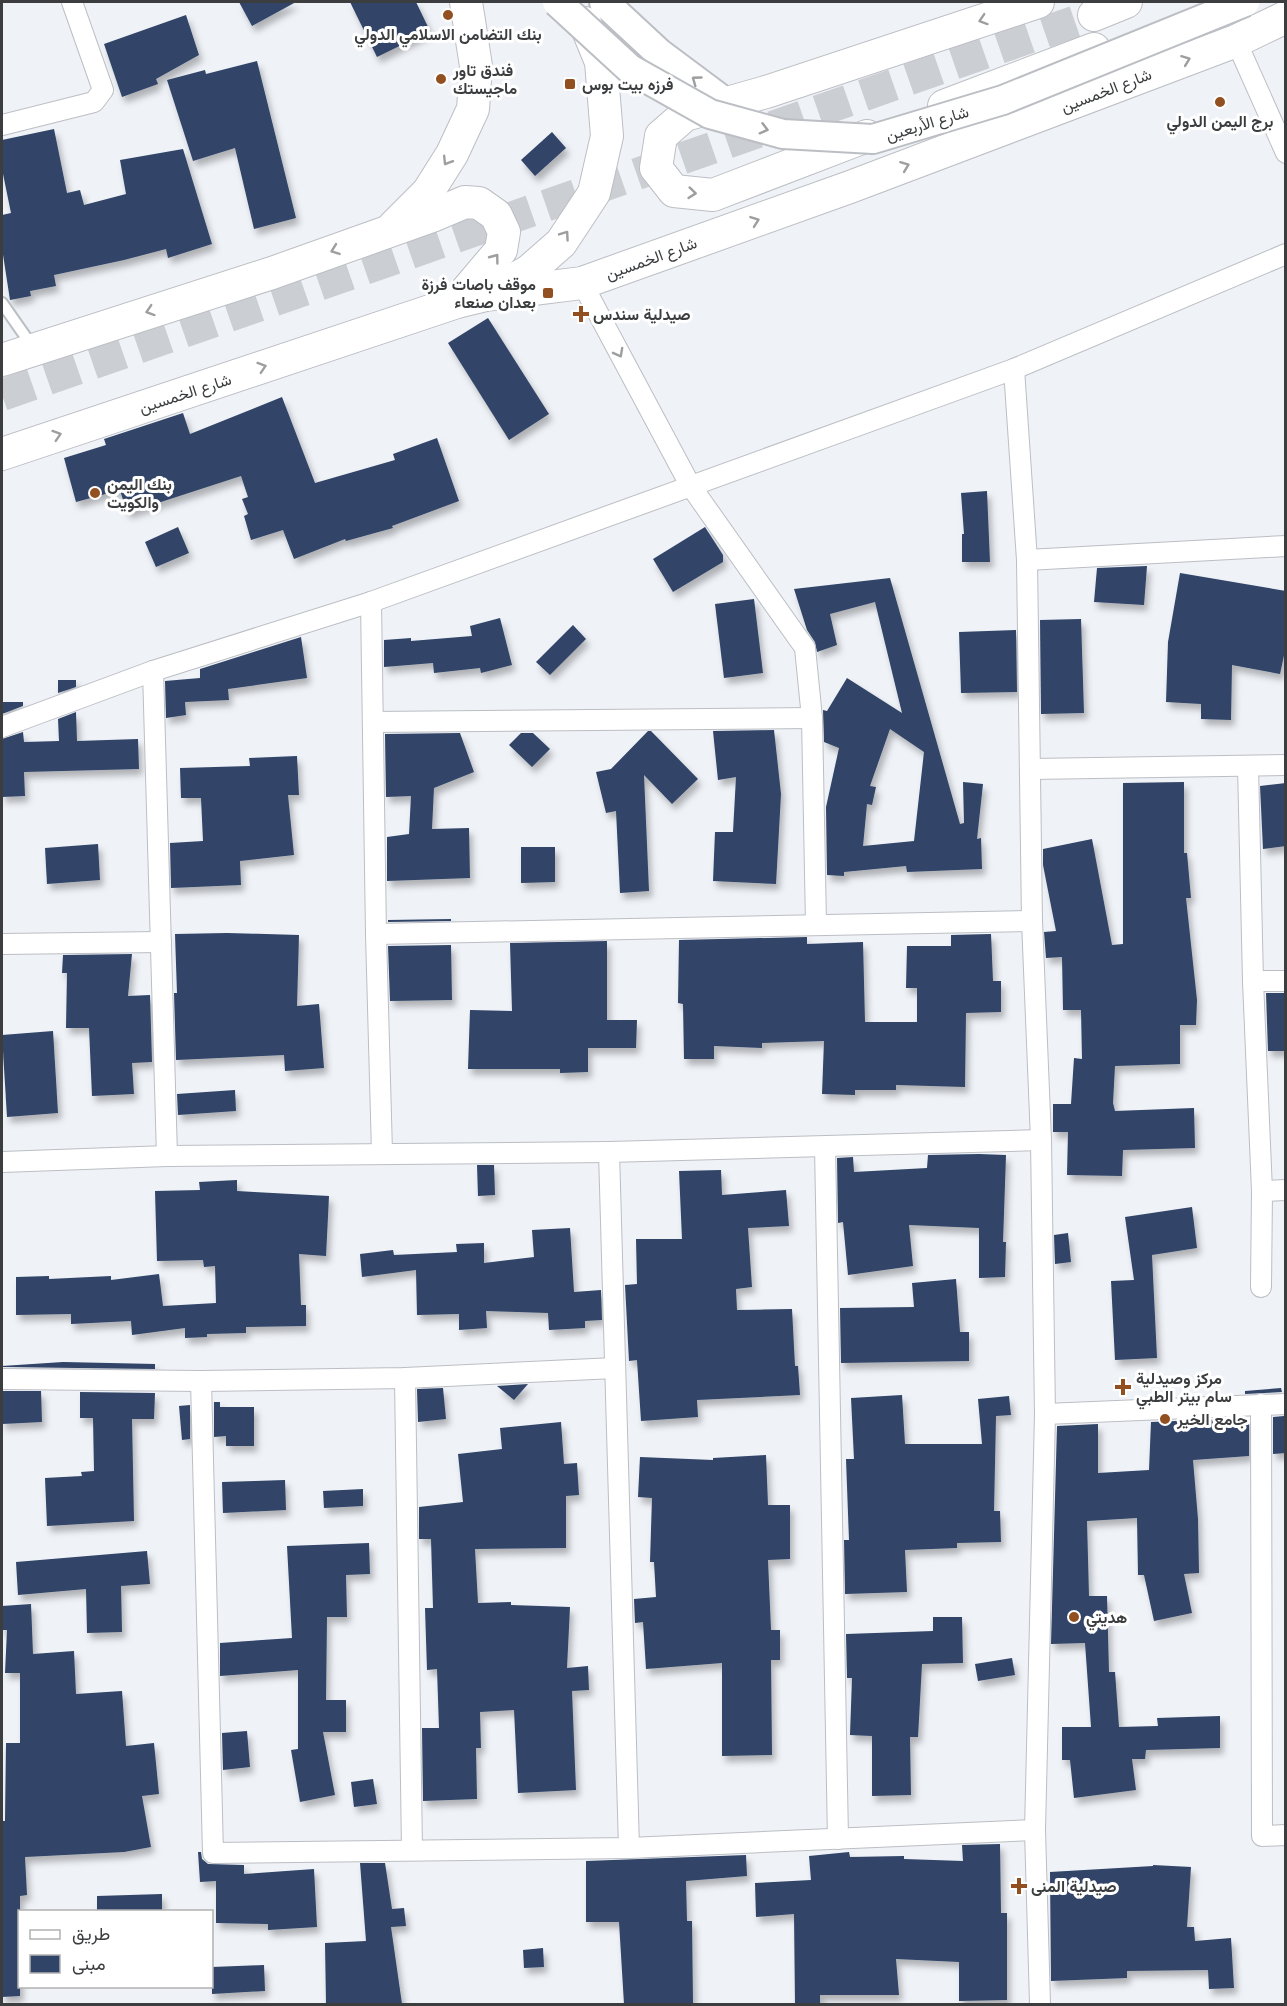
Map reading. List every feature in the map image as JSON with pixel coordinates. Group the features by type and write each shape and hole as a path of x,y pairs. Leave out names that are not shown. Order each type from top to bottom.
{"main road":[{"name":"شارع الأربعين","path":"556,2 630,69 710,114 783,134 873,139 1003,100 1245,2"},
{"path":"472,298 530,271 561,243 594,193 607,136 601,62 576,2"},
{"path":"604,2 659,53 726,103 766,92"},
{"path":"1038,2 766,92 685,115 661,136 656,168 674,191 713,195 1212,2"},
{"path":"1094,15 1126,2"},
{"path":"390,230 428,192 452,154 473,109 476,66 474,6"},
{"name":"شارع الخمسين","path":"2,454 472,298 582,283 850,187 1236,41 1286,17"},
{"path":"2,360 272,273 465,202 479,204 496,215 504,232 501,250 472,298"}],"street":[{"path":"2,125 94,102 103,90 72,2"},
{"path":"1236,41 1286,153"},
{"path":"2,728 153,671 371,602 1014,369 1286,254"},
{"path":"582,283 690,485 805,648 812,718 816,924"},
{"path":"1014,369 1027,560 1032,921 1041,1140 1045,1414 1035,1830 1040,2004"},
{"path":"1027,560 1286,546"},
{"path":"371,602 382,1153"},
{"path":"153,671 167,1156"},
{"path":"373,722 812,718"},
{"path":"1031,769 1286,765"},
{"path":"1248,766 1253,981 1262,1191 1261,1287"},
{"path":"376,934 1032,921"},
{"path":"2,944 161,942"},
{"path":"1253,981 1286,981"},
{"path":"2,1162 167,1156 609,1152 1041,1140"},
{"path":"825,1147 838,1839"},
{"path":"609,1152 629,1848"},
{"path":"1262,1191 1286,1190"},
{"path":"2,1379 201,1381 405,1378 615,1368"},
{"path":"405,1378 411,1850"},
{"path":"201,1381 213,1853 629,1848 1035,1830"},
{"path":"1261,1404 1262,1836 1286,1835"},
{"path":"1045,1414 1286,1404"}],"lane":[{"path":"2,303 34,349"}],"building":[{"path":"239,2 296,2 252,26"},
{"path":"350,2 416,2 430,31 377,57"},
{"path":"186,15 199,55 156,79 158,84 122,97 104,44"},
{"path":"257,61 296,218 254,229 235,148 193,161 167,80 205,70 206,74"},
{"path":"54,129 67,193 80,190 84,205 126,194 120,160 183,149 212,244 168,258 166,249 54,275 56,286 30,291 31,296 10,300 2,248 2,215 11,213 2,169 2,140"},
{"path":"552,132 566,148 535,176 521,160"},
{"path":"488,318 549,414 509,440 448,343"},
{"path":"282,397 315,483 395,460 393,454 437,438 459,501 392,526 393,528 346,541 345,539 294,559 283,530 251,540 244,516 248,514 242,499 248,497 241,476 127,513 120,490 76,502 64,458 106,445 104,439 183,413 190,434"},
{"path":"987,491 990,562 962,562 962,534 964,534 961,493"},
{"path":"178,527 189,553 156,567 145,542"},
{"path":"705,527 723,555 723,562 673,592 653,559"},
{"path":"1147,566 1144,605 1094,602 1097,568"},
{"path":"1180,573 1286,591 1286,646 1280,674 1232,665 1231,720 1201,719 1201,704 1166,702 1168,642"},
{"path":"890,578 960,824 964,823 963,782 983,784 977,839 981,838 982,869 907,872 906,866 844,872 844,876 827,875 826,807 839,748 824,742 823,710 827,711 847,678 902,713 875,602 830,614 837,645 817,652 815,642 807,630 794,589","holes":["890,729 924,752 914,841 863,846 867,804 872,805 876,787 870,786"]},
{"path":"754,599 763,673 724,678 715,604"},
{"path":"500,618 512,665 481,673 480,668 434,673 433,663 384,667 384,640 411,638 411,641 472,636 470,626"},
{"path":"1081,619 1084,713 1041,714 1040,620"},
{"path":"573,625 586,639 550,675 536,662"},
{"path":"1016,630 1017,692 961,693 959,632"},
{"path":"301,637 307,678 228,689 229,700 185,702 186,715 166,718 165,681 200,678 200,669"},
{"path":"58,680 76,680 76,687 58,693"},
{"path":"2,702 23,702 23,706 2,714"},
{"path":"76,712 77,741 138,739 139,769 24,772 25,796 2,797 2,739 23,732 24,742 59,741 58,719"},
{"path":"774,730 781,794 776,884 713,881 715,832 733,832 736,777 718,780 713,731"},
{"path":"648,731 651,731 698,779 672,804 644,775 649,891 620,893 616,811 606,813 596,772 611,769"},
{"path":"460,733 474,772 434,788 432,829 469,828 470,878 387,881 387,837 409,834 411,796 386,797 385,734"},
{"path":"521,733 533,733 550,749 532,767 509,745"},
{"path":"297,756 299,795 288,795 294,855 240,861 241,885 171,888 170,843 203,841 201,798 181,798 180,768 250,766 249,758"},
{"path":"1184,782 1184,853 1187,853 1191,898 1186,898 1197,1000 1196,1025 1180,1025 1180,1064 1115,1066 1113,1103 1115,1111 1194,1108 1195,1148 1123,1150 1122,1176 1067,1175 1068,1132 1053,1132 1053,1104 1071,1104 1074,1058 1082,1059 1081,1010 1063,1010 1062,957 1046,958 1044,932 1056,931 1043,865 1043,849 1092,839 1112,945 1123,944 1123,783"},
{"path":"1286,783 1286,846 1263,849 1260,786"},
{"path":"98,844 100,880 47,884 45,848"},
{"path":"521,847 555,847 555,882 521,883"},
{"path":"451,919 451,921 388,922 388,920"},
{"path":"175,934 299,935 297,1006 319,1004 324,1068 285,1071 284,1055 176,1060"},
{"path":"991,934 993,981 1001,981 1001,1012 966,1013 965,1087 896,1085 896,1090 855,1090 855,1095 822,1094 824,1041 762,1043 762,1048 714,1046 714,1059 684,1059 683,1004 678,1003 679,940 807,937 807,944 863,942 865,1022 917,1022 917,988 906,988 907,946 951,946 951,935"},
{"path":"607,941 607,1020 637,1020 636,1048 588,1048 588,1072 560,1073 560,1069 468,1069 470,1010 512,1011 510,943"},
{"path":"451,945 452,1000 390,1001 388,946"},
{"path":"132,954 128,996 150,995 152,1062 132,1063 134,1094 92,1096 89,1028 66,1028 67,973 62,973 63,955"},
{"path":"1266,993 1286,993 1286,1051 1268,1051"},
{"path":"53,1031 58,1113 7,1117 2,1035"},
{"path":"235,1090 236,1111 178,1115 177,1094"},
{"path":"928,1155 1006,1155 1003,1242 1006,1242 1005,1277 979,1278 979,1228 909,1225 913,1266 848,1275 843,1222 838,1223 837,1158 853,1157 854,1172 927,1168"},
{"path":"477,1165 494,1165 495,1195 478,1196"},
{"path":"721,1170 722,1195 786,1190 789,1226 748,1228 752,1287 736,1289 737,1310 792,1309 795,1366 798,1366 800,1395 697,1400 698,1417 641,1421 637,1360 629,1361 625,1285 637,1284 636,1239 682,1239 679,1171"},
{"path":"237,1180 237,1191 329,1196 326,1256 299,1254 301,1305 306,1305 306,1326 246,1327 246,1333 207,1334 207,1337 185,1338 185,1328 132,1335 131,1321 71,1324 71,1314 16,1315 16,1277 49,1276 49,1279 111,1276 111,1280 159,1274 163,1306 216,1303 215,1266 204,1267 203,1260 157,1261 155,1191 200,1190 199,1182"},
{"path":"1192,1207 1197,1248 1152,1255 1157,1358 1115,1360 1111,1281 1134,1280 1125,1217"},
{"path":"570,1228 574,1292 601,1290 602,1320 585,1321 585,1328 549,1330 548,1313 486,1311 487,1328 459,1330 459,1314 417,1315 416,1270 362,1277 360,1254 393,1250 394,1255 457,1252 456,1244 484,1243 484,1263 534,1257 532,1230"},
{"path":"1068,1233 1071,1262 1055,1264 1054,1235"},
{"path":"956,1279 960,1332 969,1332 969,1361 841,1363 840,1308 914,1307 912,1283"},
{"path":"63,1362 155,1364 155,1369 2,1367"},
{"path":"528,1384 514,1400 497,1386"},
{"path":"443,1388 446,1419 418,1422 417,1389"},
{"path":"1281,1388 1282,1392 1245,1394 1245,1391"},
{"path":"2,1391 41,1391 42,1422 2,1424"},
{"path":"80,1392 155,1393 154,1419 132,1419 134,1521 47,1526 45,1478 82,1476 81,1472 94,1471 93,1418 80,1418"},
{"path":"902,1395 905,1444 982,1444 978,1399 1009,1396 1011,1415 996,1416 994,1511 1000,1511 1001,1542 957,1543 957,1548 905,1550 907,1592 845,1594 844,1540 849,1540 846,1459 854,1459 851,1398"},
{"path":"214,1402 220,1402 220,1407 254,1407 254,1446 226,1446 226,1436 214,1437"},
{"path":"190,1405 190,1439 182,1440 179,1406"},
{"path":"1284,1416 1286,1453 1273,1454 1273,1417"},
{"path":"1249,1418 1249,1456 1193,1460 1198,1519 1199,1573 1184,1574 1192,1613 1154,1621 1144,1575 1138,1575 1137,1518 1087,1521 1089,1596 1107,1596 1109,1672 1115,1672 1119,1727 1158,1726 1157,1718 1220,1716 1220,1748 1146,1750 1145,1759 1132,1759 1136,1790 1074,1798 1070,1760 1062,1760 1062,1727 1091,1727 1085,1643 1051,1644 1057,1426 1098,1424 1098,1473 1149,1470 1151,1422"},
{"path":"561,1422 564,1464 577,1463 579,1495 566,1496 566,1548 475,1549 478,1603 511,1602 511,1605 570,1607 567,1668 588,1666 589,1690 572,1691 576,1790 518,1793 514,1710 480,1712 481,1748 476,1748 477,1799 423,1801 422,1728 439,1728 437,1669 427,1670 425,1608 433,1608 431,1539 419,1539 419,1507 463,1502 458,1454 502,1449 500,1428"},
{"path":"766,1455 768,1505 790,1505 790,1559 768,1560 771,1630 780,1630 780,1660 771,1660 772,1755 722,1756 722,1663 646,1669 643,1622 635,1623 634,1599 656,1597 654,1562 650,1562 652,1498 638,1497 640,1457 713,1460 713,1458"},
{"path":"285,1480 286,1510 223,1513 222,1482"},
{"path":"363,1489 363,1506 324,1508 323,1491"},
{"path":"369,1543 370,1574 346,1575 347,1617 327,1617 326,1700 346,1700 346,1732 323,1732 335,1795 300,1802 291,1750 298,1749 298,1670 220,1676 220,1643 292,1638 287,1546"},
{"path":"147,1551 150,1584 121,1586 122,1632 87,1633 86,1589 18,1595 16,1562"},
{"path":"31,1604 33,1654 74,1651 76,1694 122,1691 126,1746 154,1743 159,1794 142,1796 151,1847 124,1852 25,1857 27,1895 20,1896 20,1910 18,1910 18,1988 20,1988 20,1996 2,1997 2,1821 5,1821 6,1743 20,1743 20,1673 5,1673 7,1630 2,1630 2,1606"},
{"path":"933,1617 962,1617 963,1663 922,1664 918,1737 910,1737 911,1795 872,1796 872,1736 850,1735 852,1678 847,1678 846,1634 933,1631"},
{"path":"1012,1658 1015,1675 978,1681 975,1664"},
{"path":"247,1731 250,1767 223,1770 222,1733"},
{"path":"373,1779 377,1804 354,1807 351,1782"},
{"path":"1000,1844 1001,1913 1007,1913 1007,2000 959,2001 959,1962 896,1959 899,1995 820,1995 820,2004 795,2004 794,1914 756,1917 755,1883 811,1880 809,1856 849,1852 850,1857 904,1856 904,1859 963,1861 962,1845"},
{"path":"198,1852 201,1852 202,1859 208,1864 244,1865 244,1874 314,1869 317,1927 268,1930 268,1924 216,1923 216,1881 200,1882"},
{"path":"746,1855 747,1876 686,1881 687,1921 692,1921 693,2004 624,2004 619,1922 586,1922 586,1861"},
{"path":"360,1863 385,1863 392,1909 404,1908 406,1926 391,1927 402,2004 326,2004 325,1943 366,1941"},
{"path":"1153,1865 1191,1867 1187,1927 1194,1927 1195,1941 1231,1938 1234,1988 1209,1989 1208,1970 1127,1971 1127,1978 1051,1981 1050,1872"},
{"path":"162,1894 162,1910 97,1910 97,1896"},
{"path":"543,1948 544,1967 524,1968 523,1950"},
{"path":"264,1965 265,1991 212,1994 213,1967"}],"tunnel":[{"path":"2,395 1094,15"}],"place":[{"name":"بنك التضامن الاسلامي الدولي","path":"448,15"},
{"name":"فندق تاور ماجيستك","path":"441,79"},
{"name":"فرزه بيت بوس","path":"570,84"},
{"name":"برج اليمن الدولي","path":"1220,102"},
{"name":"موقف باصات فرزة بعدان صنعاء","path":"548,293"},
{"name":"صيدلية سندس","path":"581,314"},
{"name":"بنك اليمن والكويت","path":"95,493"},
{"name":"مركز وصيدلية سام بيتر الطبي","path":"1123,1387"},
{"name":"جامع الخير","path":"1165,1419"},
{"name":"هديتي","path":"1074,1617"},
{"name":"صيدلية المنى","path":"1019,1886"}]}
